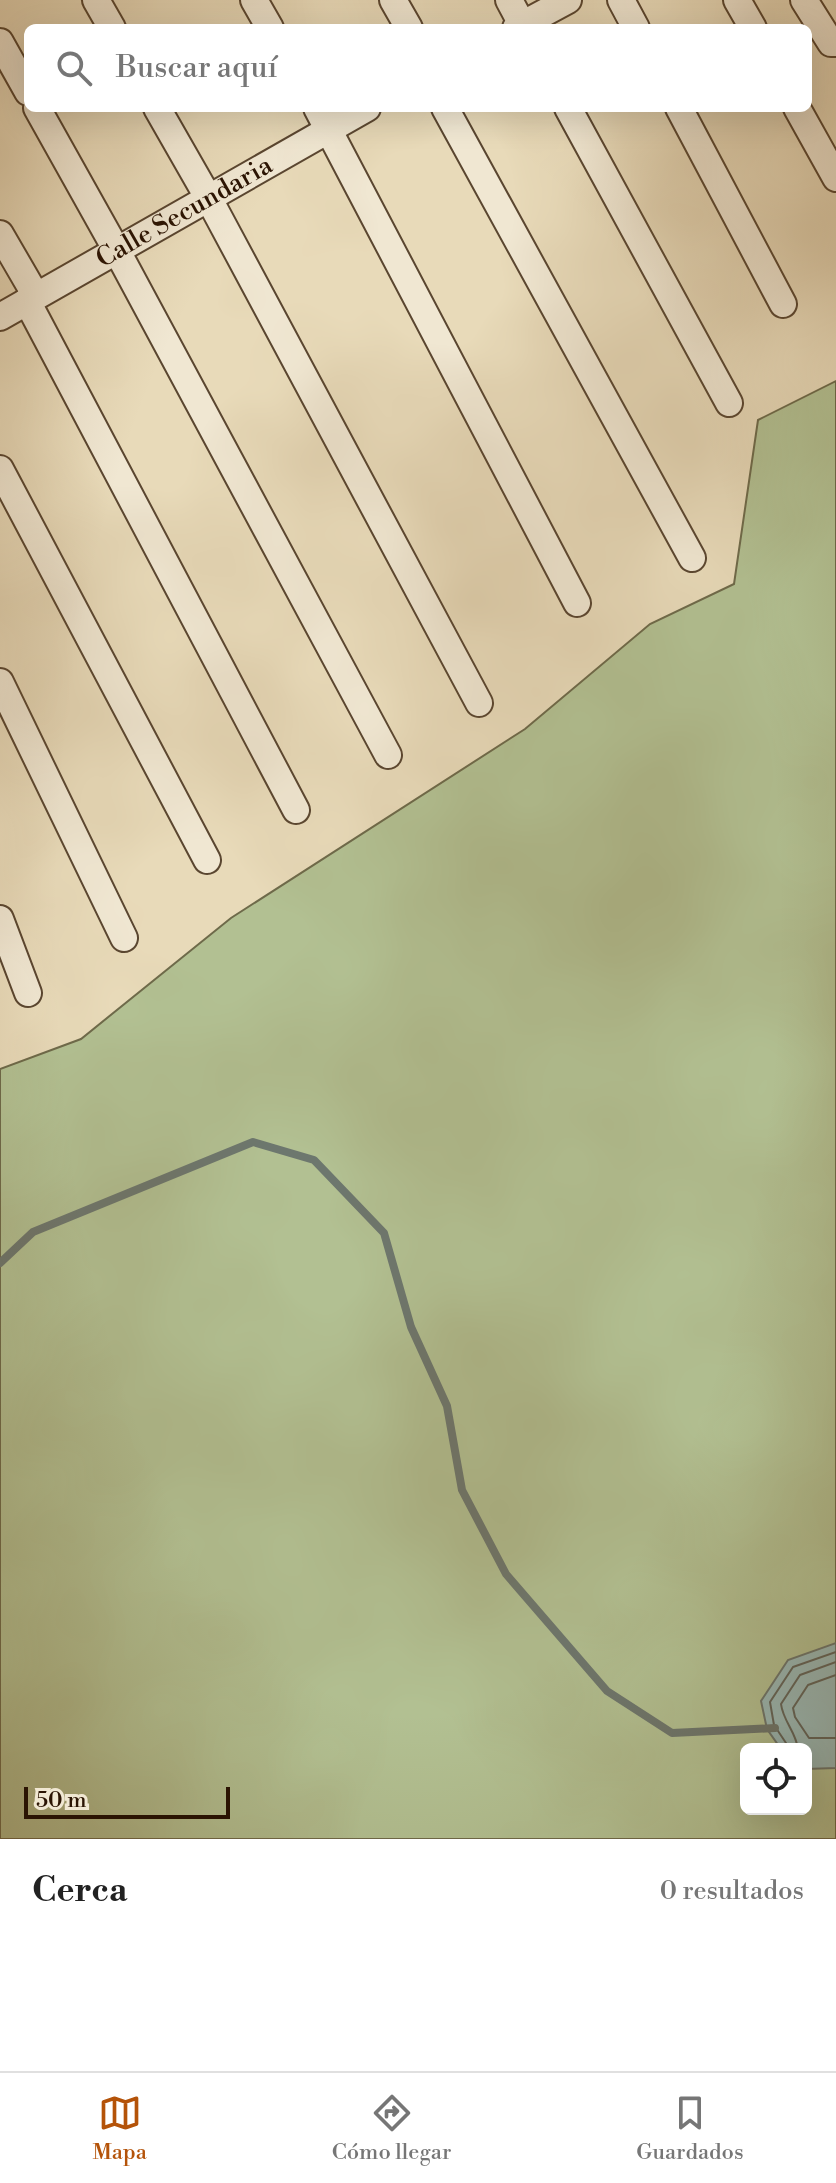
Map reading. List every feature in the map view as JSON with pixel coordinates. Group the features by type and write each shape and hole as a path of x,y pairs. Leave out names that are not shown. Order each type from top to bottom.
{"street":[{"path":"96,0 110,24"},
{"path":"254,0 268,24"},
{"path":"393,0 407,24"},
{"path":"509,0 520,24"},
{"path":"526,24 568,0"},
{"path":"621,0 634,24"},
{"path":"737,0 751,24"},
{"path":"804,0 831,43 836,43"},
{"path":"0,42 24,85"},
{"path":"39,112 388,755"},
{"path":"159,112 479,703"},
{"name":"Calle Secundaria","path":"0,317 209,199 322,118 349,112"},
{"path":"447,112 692,558"},
{"path":"570,112 729,403"},
{"path":"681,112 783,304"},
{"path":"799,112 836,178"},
{"path":"322,118 577,603"},
{"path":"0,234 296,810"},
{"path":"0,469 207,860"},
{"path":"0,682 124,938"},
{"path":"0,919 28,993"}],"green space":[{"path":"836,381 836,1839 0,1839 0,1069 81,1039 231,918 525,729 650,624 734,584 758,420"}],"water":[{"path":"836,1643 836,1768 812,1769 812,1743 777,1743 767,1729 761,1701 788,1660"}],"waterway":[{"path":"0,1263 33,1232 253,1142 314,1160 384,1233 411,1327 447,1406 462,1490 506,1574 607,1691 672,1733 775,1728"}]}
